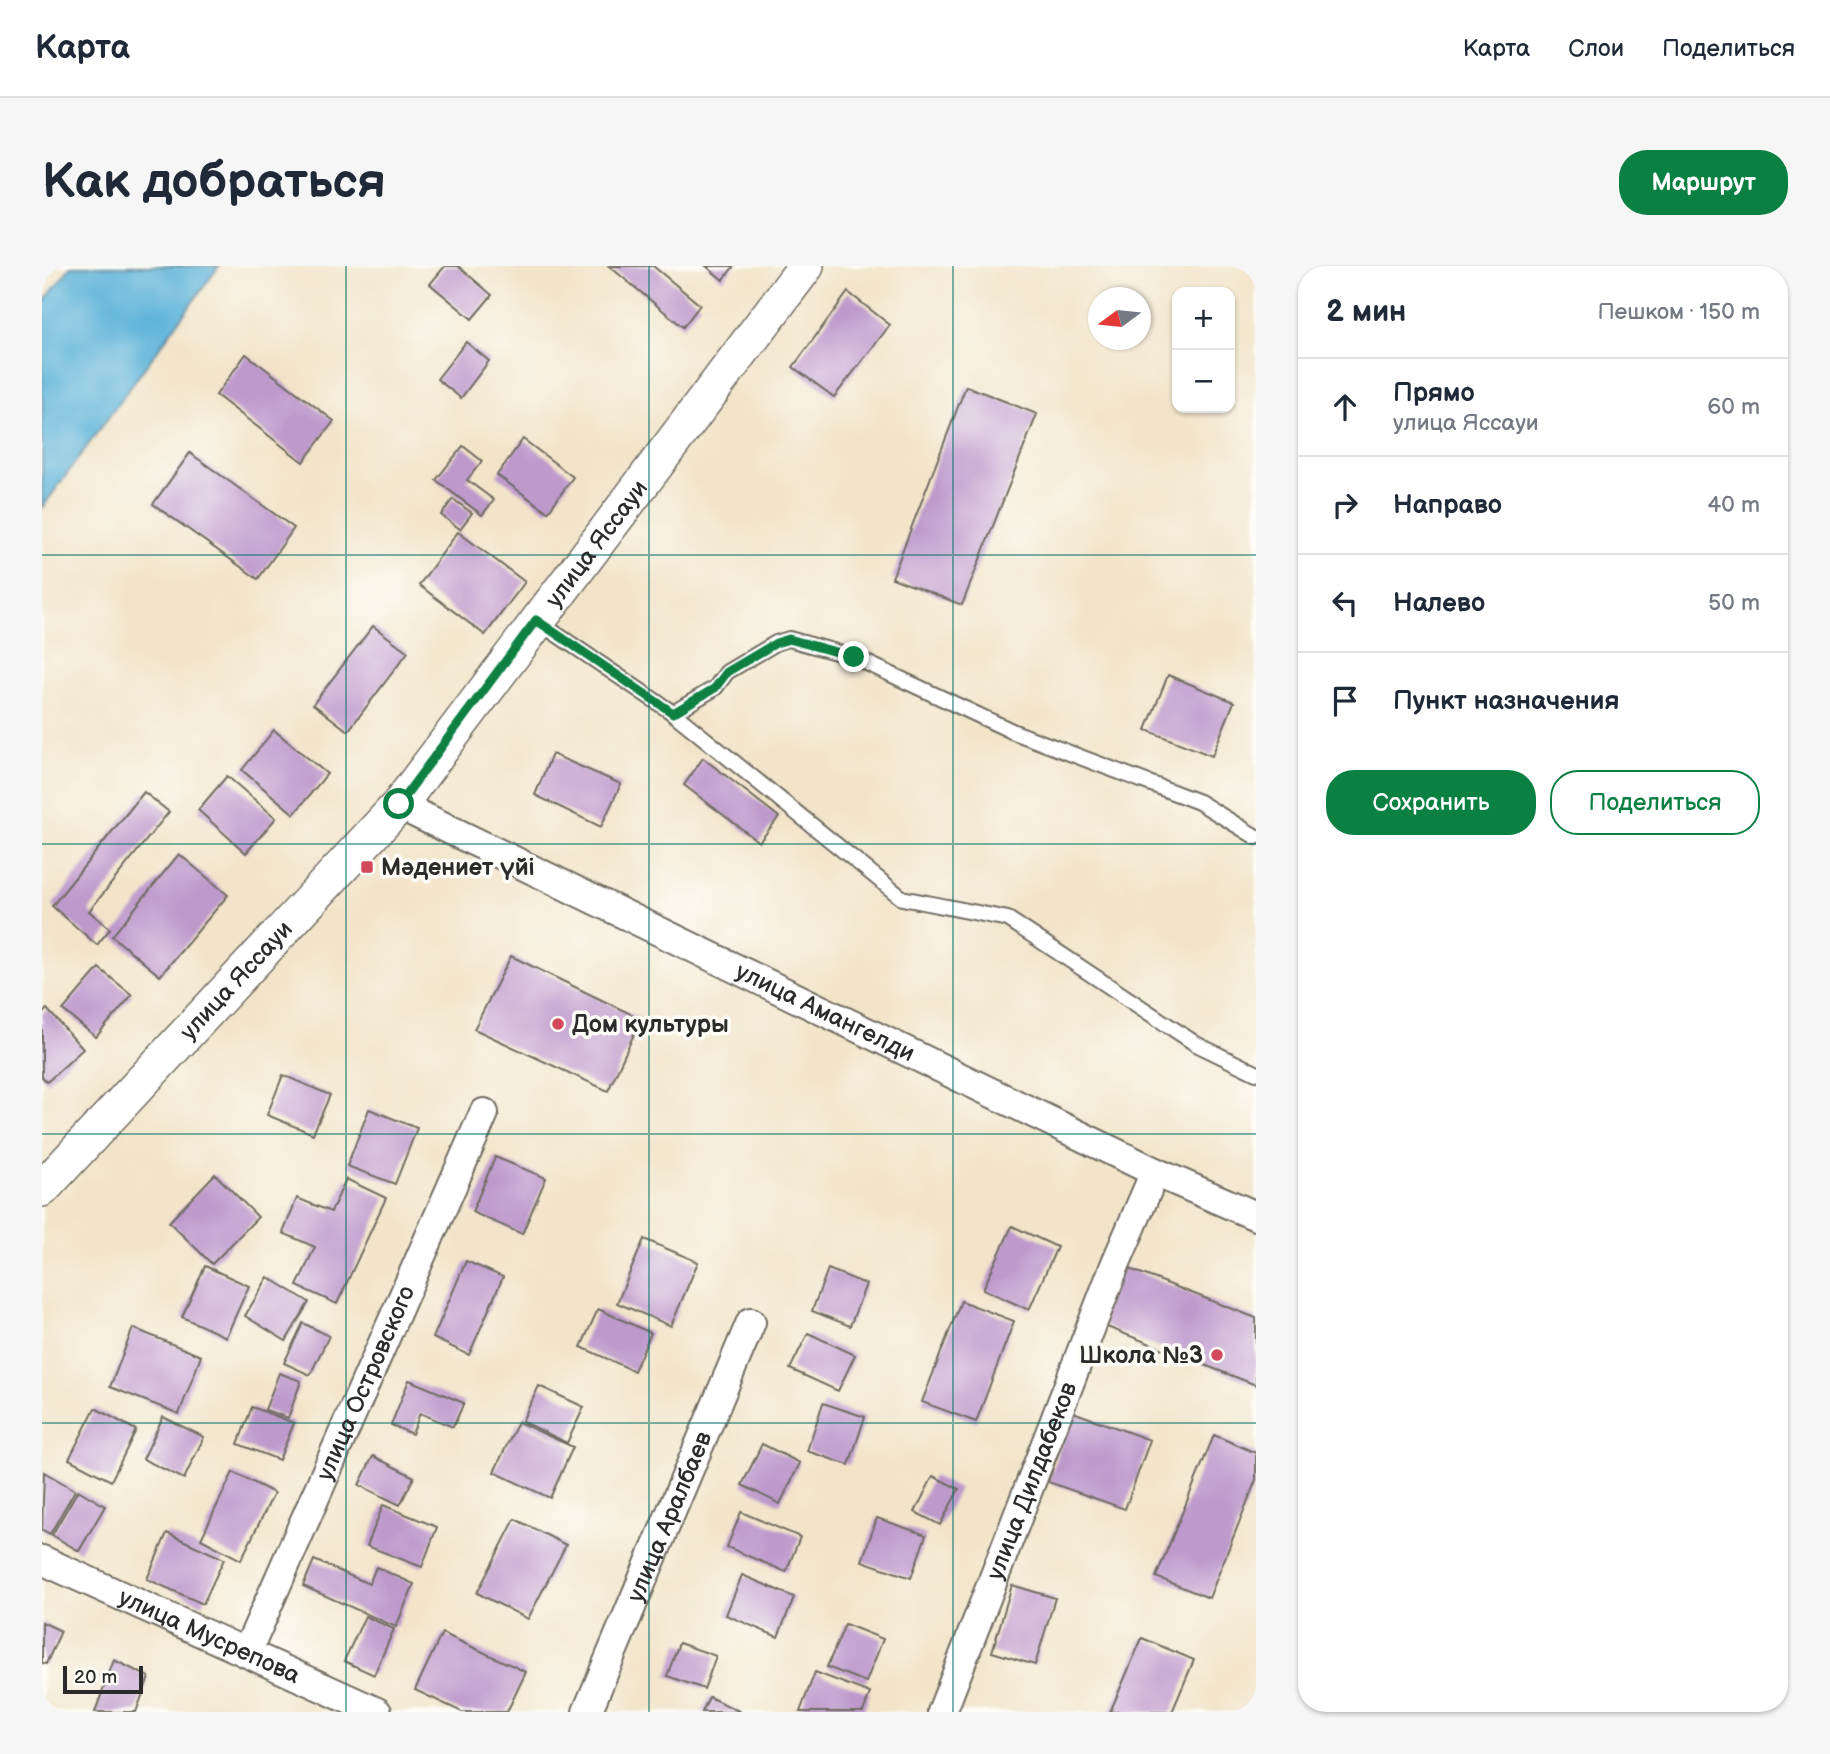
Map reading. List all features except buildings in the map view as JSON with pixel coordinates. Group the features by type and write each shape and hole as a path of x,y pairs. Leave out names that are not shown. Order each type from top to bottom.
{"street":[{"name":"улица Яссауи","path":"42,1189 399,804 806,266"},
{"name":"улица Амангелди","path":"399,804 1155,1172 1256,1216"},
{"name":"улица Островского","path":"247,1652 484,1113"},
{"name":"улица Дилдабеков","path":"942,1712 1115,1265 1155,1172"},
{"name":"улица Аралбаев","path":"587,1712 751,1322"},
{"name":"улица Мусрепова","path":"42,1560 377,1712"}],"lane":[{"path":"536,620 673,713 902,898 1008,919 1196,1044 1256,1073"},
{"path":"673,713 715,688 727,672 776,643 789,639 854,657 1014,732 1199,802 1256,837"}],"water":[{"path":"71,266 219,266 42,508 42,304"}],"place":[{"name":"Мәдениет үйі","path":"367,867"},
{"name":"Дом культуры","path":"558,1024"},
{"name":"Школа №3","path":"1217,1355"}],"route":[{"path":"399,804 536,620 673,713 715,688 727,672 776,643 789,639 854,657"}]}
